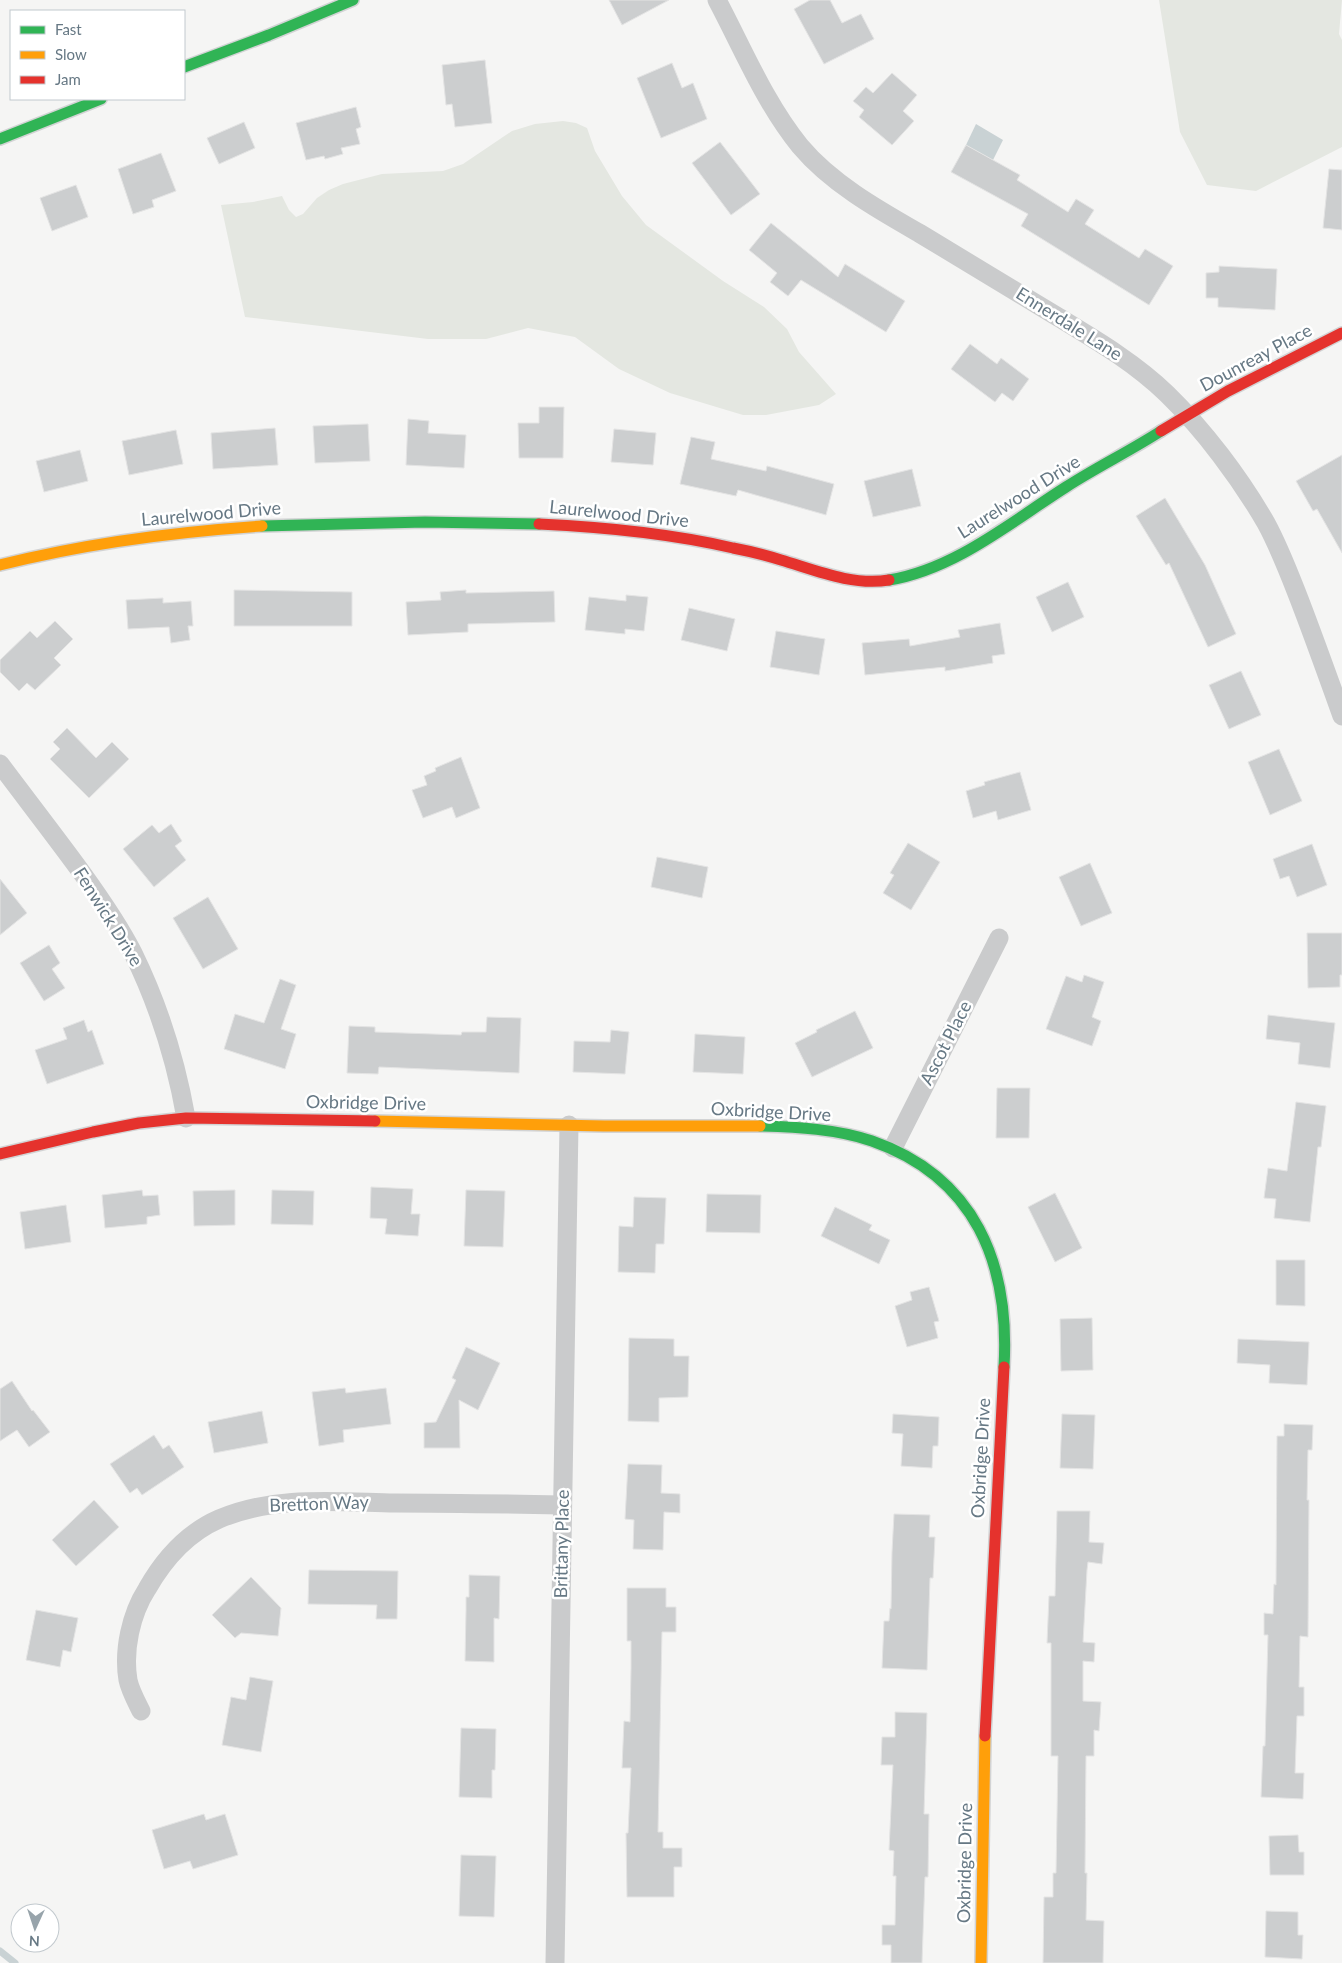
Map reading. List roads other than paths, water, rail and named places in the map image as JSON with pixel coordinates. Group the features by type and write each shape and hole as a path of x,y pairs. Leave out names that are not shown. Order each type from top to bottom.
{"street":[{"path":"185,67 269,35 353,0"},
{"name":"Ennerdale Lane","path":"717,0 781,120 801,147 836,180 868,204 978,268 1117,354 1146,374 1187,415 1237,480 1266,524 1284,561 1342,716"},
{"path":"0,139 98,100"},
{"name":"Dounreay Place","path":"1187,415 1226,392 1342,333"},
{"name":"Laurelwood Drive","path":"0,565 57,551 113,541 259,525 470,522 557,524 659,534 715,543 768,556 828,576 853,581 881,581 902,578 960,554 1068,486 1187,415"},
{"name":"Fenwick Drive","path":"0,764 103,903 132,951 167,1040 175,1066 186,1118"},
{"name":"Ascot Place","path":"893,1148 999,938"},
{"name":"Oxbridge Drive","path":"0,1154 109,1127 153,1120 186,1118 815,1128 856,1136 893,1148 920,1162 941,1178 972,1215 993,1257 1003,1303 1005,1355 984,1704 981,1963"},
{"name":"Brittany Place","path":"555,1963 569,1125"},
{"name":"Bretton Way","path":"140,1711 128,1681 126,1662 132,1620 140,1599 158,1570 182,1543 218,1520 260,1507 312,1501 562,1505"}],"waterway":[{"path":"0,1951 15,1963"}]}
